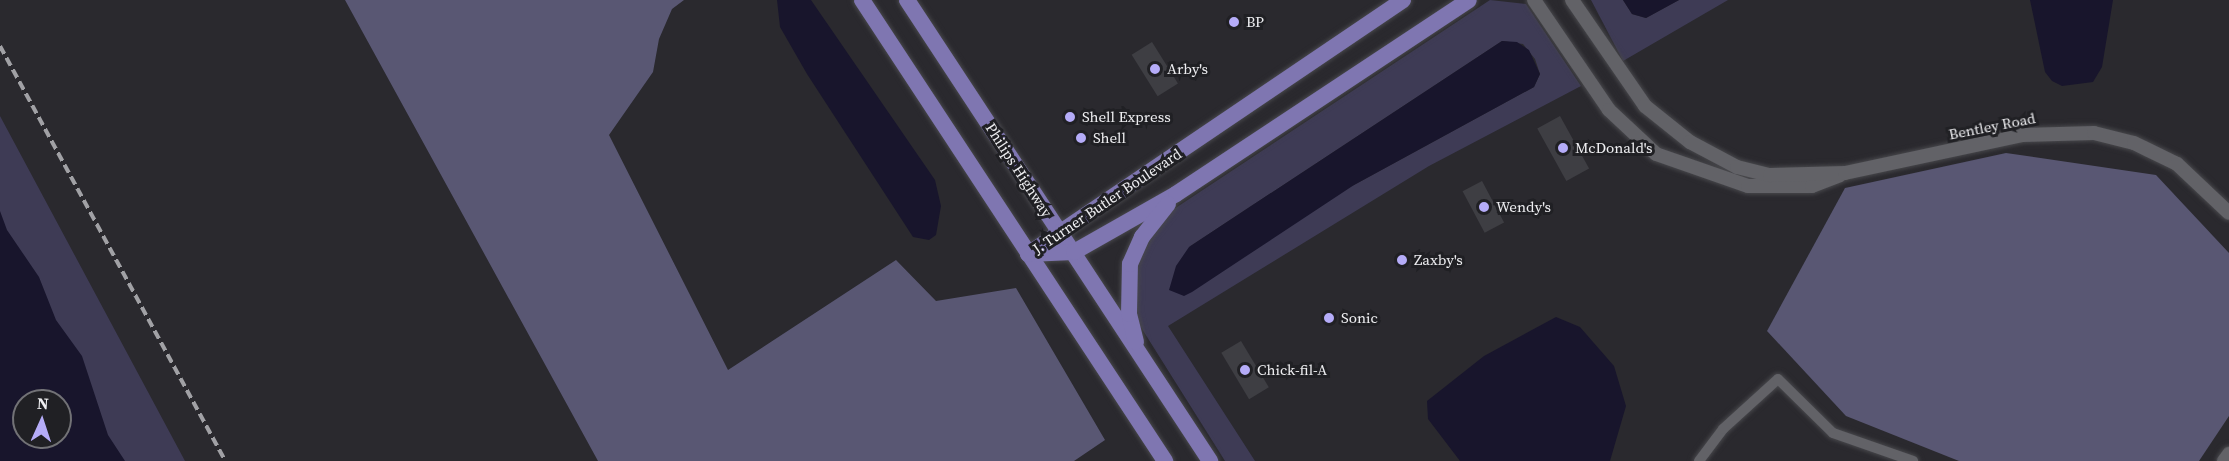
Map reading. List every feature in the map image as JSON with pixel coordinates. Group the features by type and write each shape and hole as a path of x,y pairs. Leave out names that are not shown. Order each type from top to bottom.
{"main road":[{"path":"862,0 1165,461"},
{"name":"Philips Highway","path":"907,0 1210,461"},
{"name":"J. Turner Butler Boulevard","path":"1028,254 1403,0"},
{"name":"J. Turner Butler Boulevard","path":"1028,254 1074,252 1176,194 1469,0"},
{"path":"1140,357 1129,314 1130,264 1152,222 1176,194"}],"street":[{"name":"Bentley Road","path":"1534,0 1609,110 1656,154 1748,186 1812,186 1845,173 2023,135 2094,133 2134,143 2177,164 2229,213"},
{"name":"Bentley Road","path":"1572,0 1629,89 1690,142 1737,167 1770,174 1845,173"},
{"path":"1699,461 1723,429 1778,379 1833,433 1913,461"},
{"path":"2224,461 2229,454"}],"shaded area":[{"path":"345,0 684,0 672,9 659,39 653,72 609,135 728,370 896,260 936,301 1016,288 1105,440 1074,461 598,461"},
{"path":"777,0 811,0 935,180 941,206 936,235 929,240 913,237 807,74 780,27"},
{"path":"1490,0 1526,4 1581,86 1429,166 1168,326 1255,461 1225,461 1137,321 1137,259 1168,213","holes":["1502,41 1523,44 1535,59 1540,74 1534,87 1354,185 1189,247"]},
{"path":"1591,0 1623,0 1632,14 1646,18 1679,0 1728,0 1623,61"},
{"path":"1623,0 1679,0 1646,18 1632,14"},
{"path":"2030,0 2113,0 2102,67 2093,82 2062,86 2052,81 2045,72"},
{"path":"1502,41 1517,42 1529,50 1540,74 1534,87 1354,185 1192,292 1184,296 1169,290 1176,266 1189,247"},
{"path":"0,116 185,461 0,461"},
{"path":"2006,153 2156,175 2229,253 2229,416 2199,461 1959,461 1846,416 1767,331 1845,188"},
{"path":"0,211 7,230 39,277 56,320 82,356 108,435 125,461 0,461"},
{"path":"1556,317 1580,327 1614,366 1626,406 1610,461 1460,461 1428,419 1427,401 1484,356"}],"building":[{"name":"Arby's","path":"1152,42 1178,84 1158,96 1132,55"},
{"name":"McDonald's","path":"1560,116 1589,168 1566,181 1537,129"},
{"name":"Wendy's","path":"1482,181 1504,222 1485,233 1463,191"},
{"name":"Chick-fil-A","path":"1241,341 1269,387 1249,399 1221,353"}],"railway":[{"path":"0,46 225,461"}],"place":[{"name":"BP","path":"1234,22"},
{"name":"Arby's","path":"1155,69"},
{"name":"Shell Express","path":"1070,117"},
{"name":"Shell","path":"1081,138"},
{"name":"McDonald's","path":"1563,148"},
{"name":"Wendy's","path":"1484,207"},
{"name":"Zaxby's","path":"1402,260"},
{"name":"Sonic","path":"1329,318"},
{"name":"Chick-fil-A","path":"1245,370"}]}
